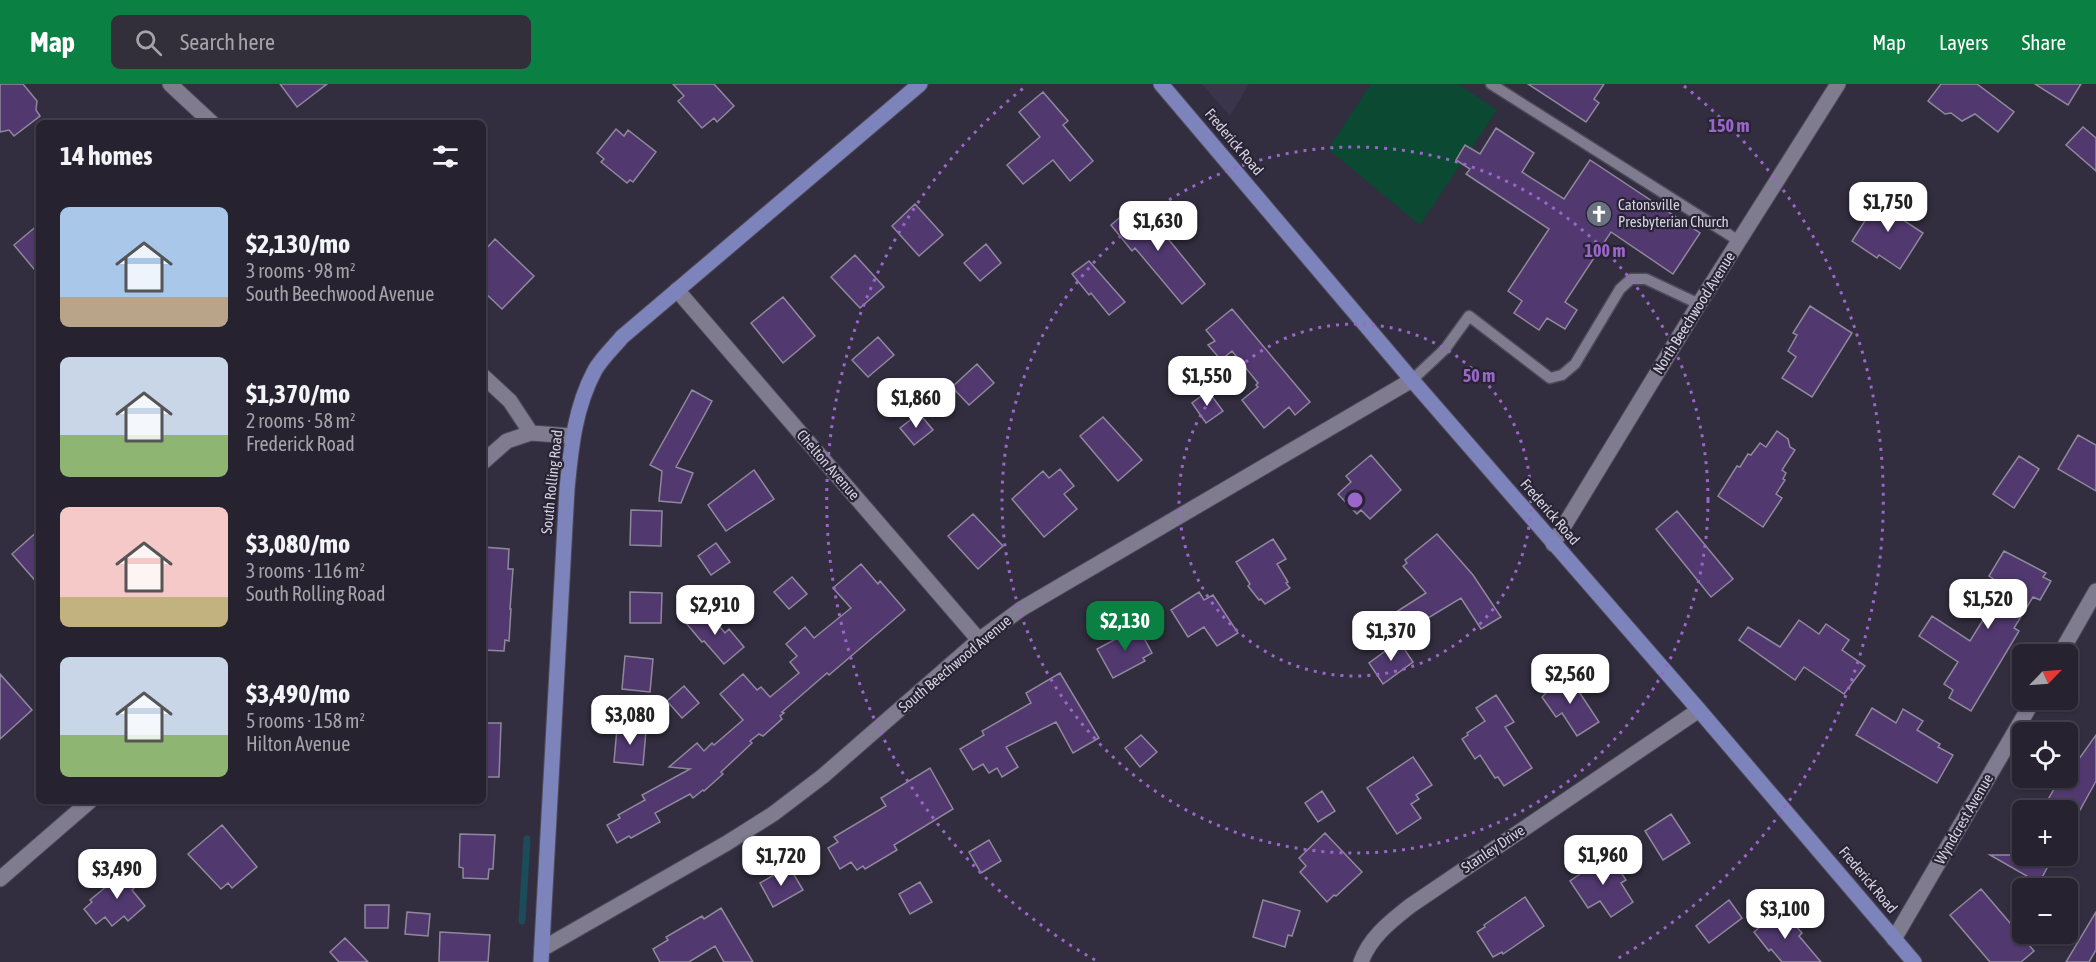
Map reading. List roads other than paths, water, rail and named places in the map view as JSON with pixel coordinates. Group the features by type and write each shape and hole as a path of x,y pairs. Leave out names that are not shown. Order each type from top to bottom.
{"main road":[{"name":"South Rolling Road","path":"541,955 567,489 572,436 581,401 596,369 622,337 920,84"},
{"name":"Frederick Road","path":"1161,84 1412,380 1914,962"}],"street":[{"path":"170,84 209,120"},
{"name":"North Beechwood Avenue","path":"1553,544 1699,304 1838,84"},
{"name":"Chelton Avenue","path":"677,290 979,640"},
{"path":"486,379 510,401 531,434"},
{"name":"South Beechwood Avenue","path":"541,955 773,814 823,776 979,640 1021,609 1412,380"},
{"path":"486,459 507,441 531,434 572,436"},
{"path":"2066,644 2096,591"},
{"name":"Stanley Drive","path":"1361,962 1365,951 1381,929 1410,906 1699,710"},
{"name":"Wyndcrest Avenue","path":"1894,939 2028,710"},
{"path":"0,879 87,804"}],"lane":[{"path":"1491,84 1739,241"},
{"path":"1412,380 1445,349 1469,316 1550,378 1562,375 1575,364 1620,289 1631,279 1646,279 1699,304"}],"waterway":[{"path":"522,921 527,839"}],"place":[{"name":"Catonsville Presbyterian Church","path":"1599,214"}]}
